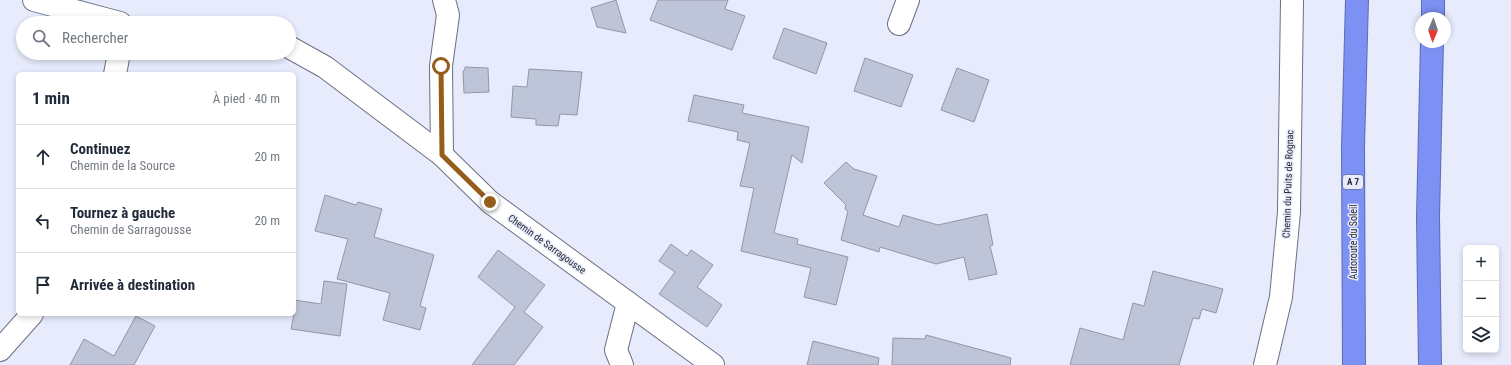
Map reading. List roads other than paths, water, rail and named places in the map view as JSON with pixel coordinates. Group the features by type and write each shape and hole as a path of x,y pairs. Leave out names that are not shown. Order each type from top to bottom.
{"highway":[{"name":"Autoroute du Soleil","path":"1354,365 1353,147 1356,0"},
{"path":"1433,0 1433,12"},
{"path":"1430,365 1428,217 1432,48"}],"street":[{"path":"34,0 94,16"},
{"path":"442,155 441,66 448,15 444,0"},
{"path":"899,24 908,0"},
{"name":"Chemin du Puits de Rognac","path":"1265,365 1281,297 1289,212 1292,0"},
{"name":"Chemin de Sarragousse","path":"296,51 325,67 442,155 490,202 713,365"},
{"path":"115,72 118,60"},
{"path":"622,365 616,350 628,302"},
{"path":"0,350 30,316"}]}
